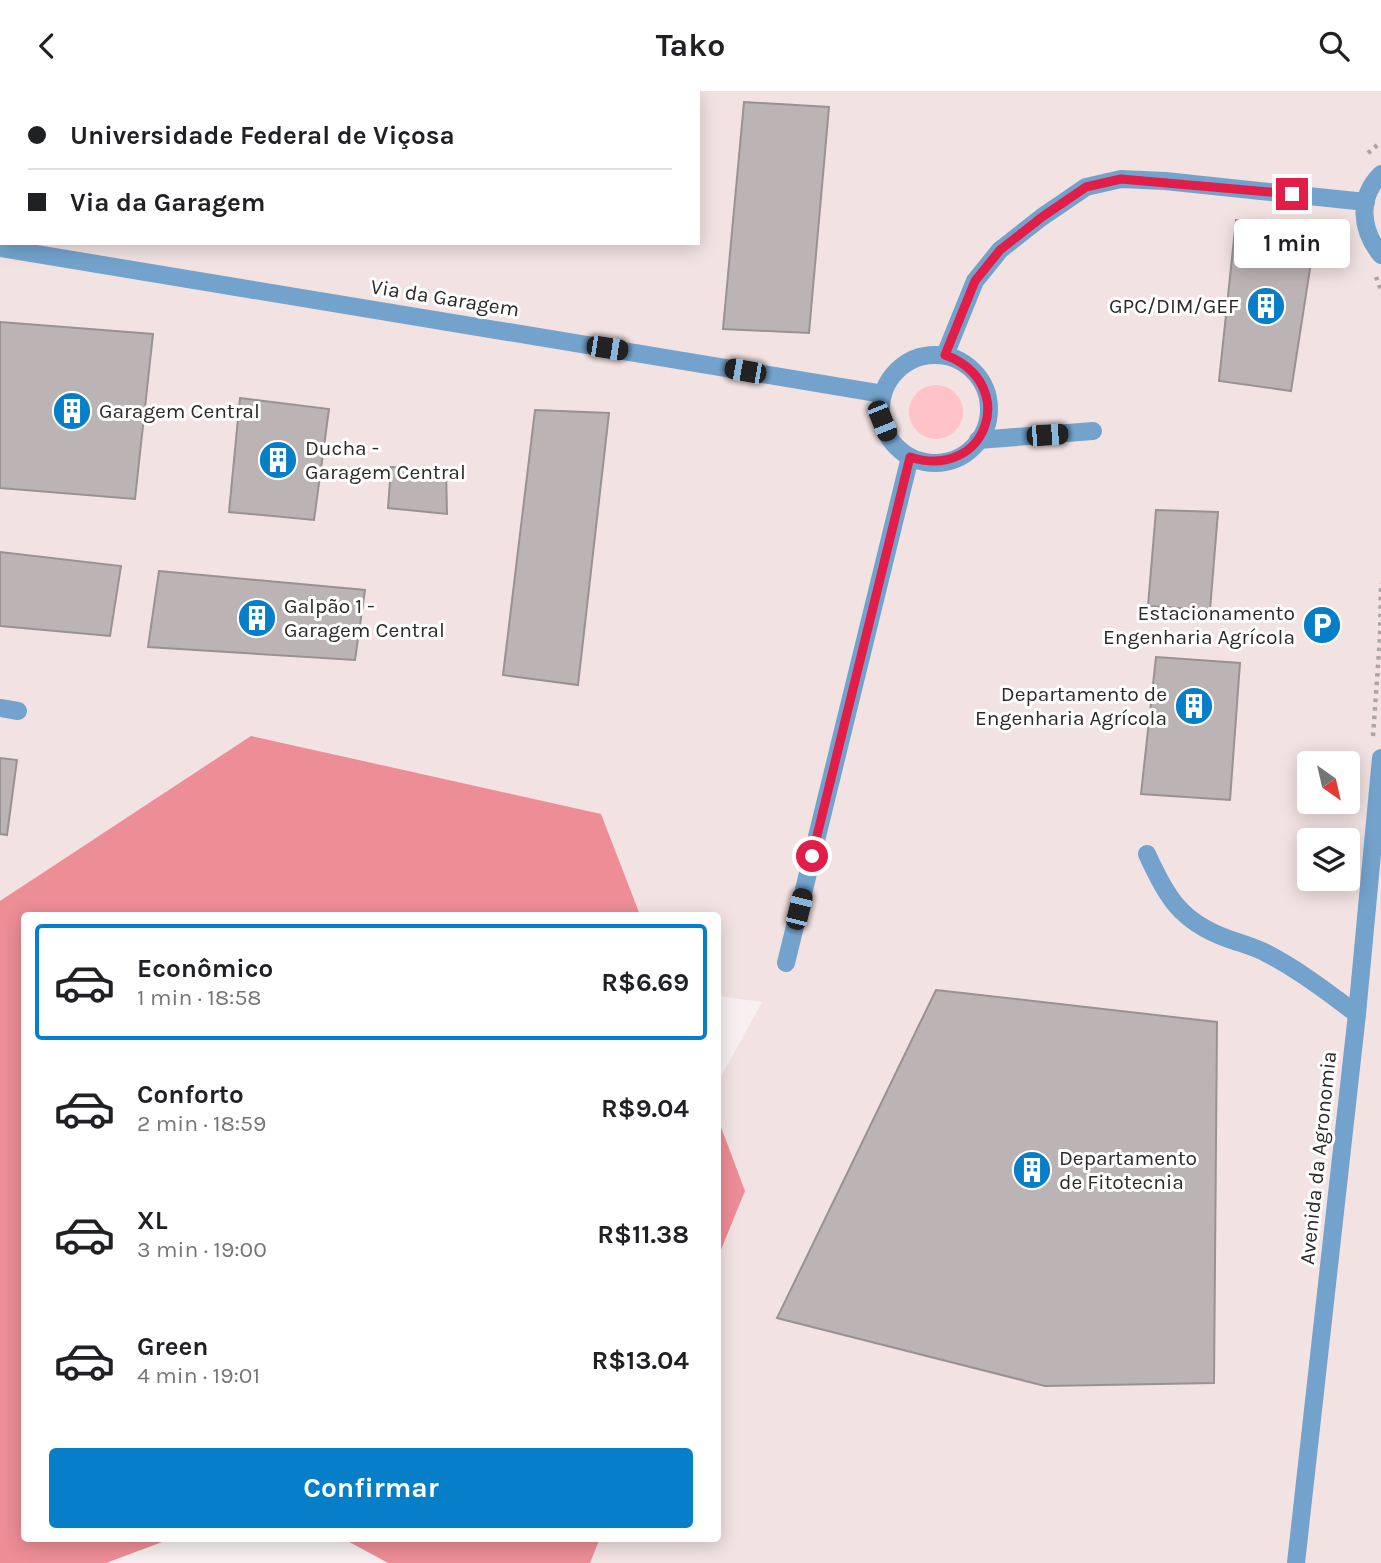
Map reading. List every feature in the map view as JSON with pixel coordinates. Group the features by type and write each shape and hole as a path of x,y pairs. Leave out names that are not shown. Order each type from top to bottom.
{"street":[{"path":"1381,174 1368,194 1365,226 1370,241 1381,254"},
{"path":"945,355 975,281 1000,250 1086,187 1121,179 1154,180 1366,202"},
{"name":"Via da Garagem","path":"0,248 883,394"},
{"path":"929,355 945,355 960,361 981,381 987,396 985,426 968,451 954,459 932,462 910,457 897,448 888,436 882,421 883,394 891,377 901,366 929,355"},
{"path":"978,440 1093,431"},
{"path":"786,963 910,457"},
{"name":"Avenida da Agronomia","path":"1296,1563 1357,1014 1381,758"},
{"path":"1147,853 1171,900 1189,921 1223,937 1257,948 1293,968 1357,1014"}],"shaded area":[{"path":"700,91 1381,91 1381,1563 446,1563 458,1542 721,1542 721,1077 762,1002 721,996 721,912 21,912 21,916 0,920 0,245 700,245"},
{"path":"941,385 951,389 959,397 963,412 959,427 951,435 931,439 921,435 913,427 909,407 913,397 921,389"},
{"path":"251,736 601,814 639,912 21,912 21,1542 162,1542 106,1563 0,1563 0,901"},
{"path":"721,1127 745,1191 721,1250"},
{"path":"349,1542 598,1542 590,1563 388,1563"}],"building":[{"path":"744,102 829,107 809,333 723,329"},
{"name":"GPC/DIM/GEF","path":"1236,220 1316,230 1291,391 1219,381"},
{"name":"Garagem Central","path":"0,322 153,334 135,499 0,488"},
{"name":"Ducha - Garagem Central","path":"240,398 329,409 314,520 229,512"},
{"path":"535,410 609,413 578,685 503,675"},
{"path":"391,467 446,470 447,514 388,508"},
{"path":"1156,510 1218,512 1210,610 1148,606"},
{"path":"0,552 121,566 110,636 0,626"},
{"name":"Galpão 1 - Garagem Central","path":"159,571 365,590 355,660 148,647"},
{"name":"Departamento de Engenharia Agrícola","path":"1156,657 1240,663 1230,800 1141,794"},
{"path":"0,758 17,760 7,835 0,834"},
{"name":"Departamento de Fitotecnia","path":"936,990 1217,1022 1214,1383 1045,1386 777,1318"}],"place":[{"name":"GPC/DIM/GEF","path":"1266,306"},
{"name":"Garagem Central","path":"72,411"},
{"name":"Ducha - Garagem Central","path":"278,460"},
{"name":"Galpão 1 - Garagem Central","path":"257,618"},
{"name":"Estacionamento Engenharia Agrícola","path":"1322,625"},
{"name":"Departamento de Engenharia Agrícola","path":"1194,706"},
{"name":"Departamento de Fitotecnia","path":"1032,1170"}],"route":[{"path":"812,856 910,457 939,462 954,459 968,451 985,426 987,396 981,381 960,361 945,355 975,281 1000,250 1086,187 1121,179 1292,194"}]}
